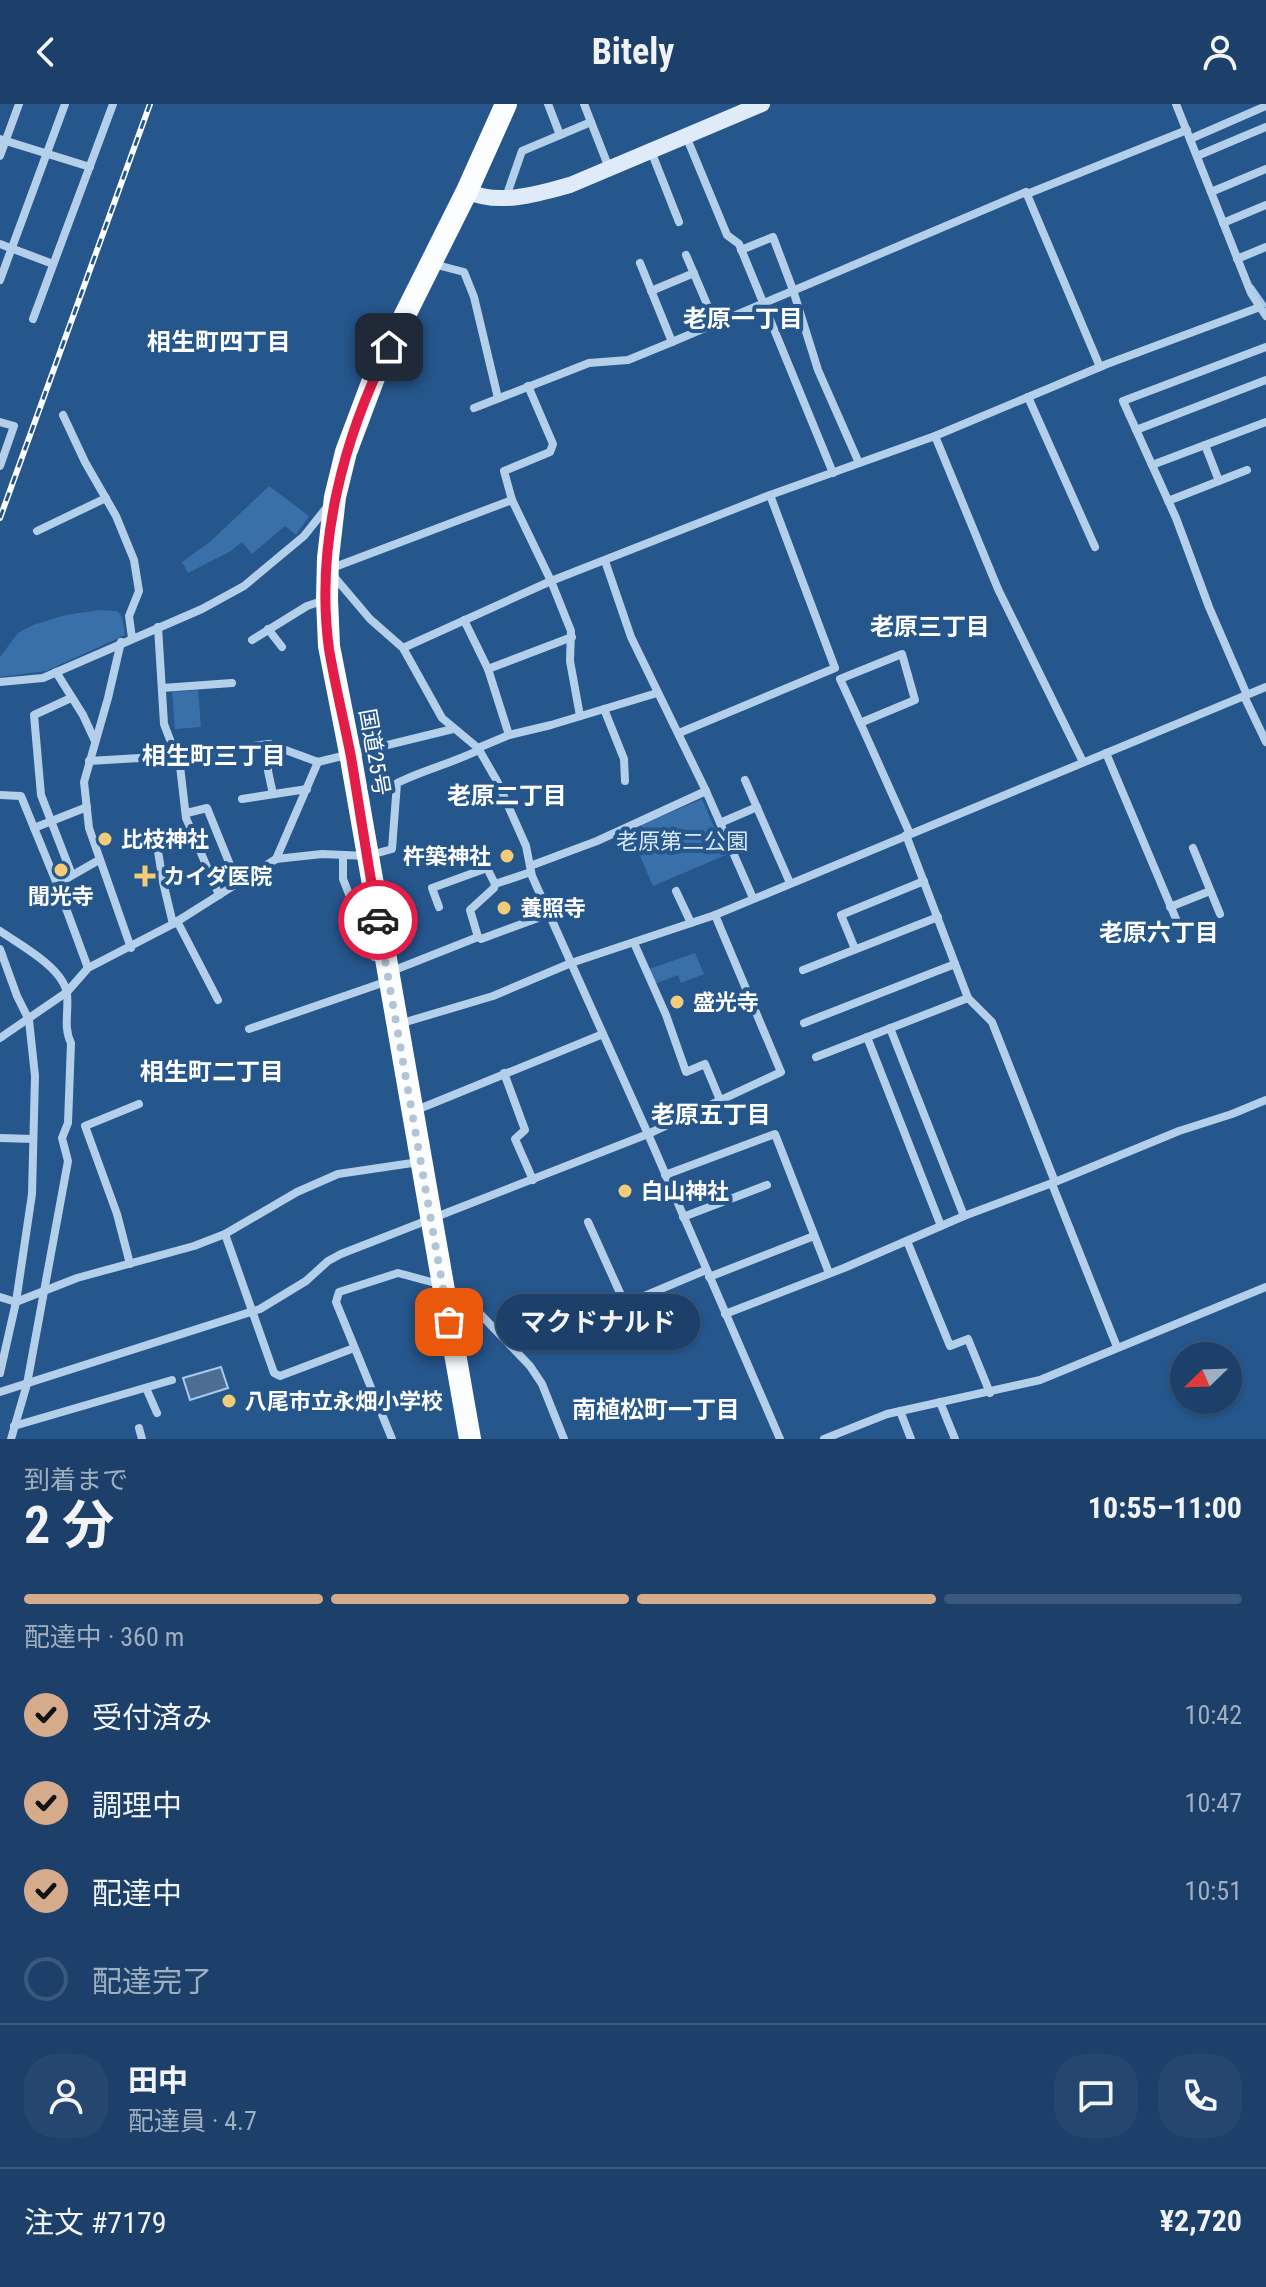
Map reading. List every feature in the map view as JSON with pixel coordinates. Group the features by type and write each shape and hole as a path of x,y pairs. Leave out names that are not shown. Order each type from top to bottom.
{"highway":[{"name":"国道25号","path":"470,1439 329,646 327,570 335,497 346,452 375,375 467,191 506,104"}],"main road":[{"path":"467,191 475,195 506,197 544,192 609,169 762,104"}],"street":[{"path":"0,156 3,140 19,104"},
{"path":"0,280 65,104"},
{"path":"33,319 113,104"},
{"path":"548,104 560,135"},
{"path":"584,104 609,169"},
{"path":"403,648 551,581 770,495 935,436 1100,367 1263,312 1251,293 1176,104"},
{"path":"474,408 589,363 628,360 1027,194 1266,106"},
{"path":"506,197 522,151 591,122"},
{"path":"1197,156 1266,127"},
{"path":"686,136 727,235 739,244 833,473"},
{"path":"3,140 90,167"},
{"path":"651,151 679,222"},
{"path":"1211,192 1266,169"},
{"path":"1027,194 1100,367"},
{"path":"1223,223 1266,205"},
{"path":"741,250 773,237 818,370 859,463"},
{"path":"0,244 53,264"},
{"path":"1237,259 1266,247"},
{"path":"686,255 715,323"},
{"path":"640,263 672,342"},
{"path":"430,264 464,272 474,297 498,398"},
{"path":"651,291 694,273"},
{"path":"1266,347 1123,401 1168,501 1266,740"},
{"path":"1136,430 1266,380"},
{"path":"528,386 553,444 550,452 504,471 512,500 551,581 572,637 570,661 580,716"},
{"path":"1028,397 1095,547"},
{"path":"63,415 116,516 139,576 139,591 129,616 132,638"},
{"path":"0,422 14,426 0,466"},
{"path":"1152,465 1266,422"},
{"path":"935,436 998,589 1083,762"},
{"path":"1205,445 1219,481"},
{"path":"1168,501 1247,470"},
{"path":"679,733 835,668 770,495"},
{"path":"0,682 26,681 56,672 202,609 244,586 304,536 335,497"},
{"path":"37,531 106,498"},
{"path":"327,570 512,500"},
{"path":"605,561 631,637 679,733 753,898"},
{"path":"327,570 370,619 403,648 442,718 479,749 497,781 526,846 530,869 549,914 780,1439"},
{"path":"252,640 307,606 327,599"},
{"path":"464,620 488,669 509,735"},
{"path":"158,627 164,724 180,766 186,818 219,895"},
{"path":"268,629 282,647"},
{"path":"488,669 572,637"},
{"path":"121,642 84,782 89,828 131,948"},
{"path":"860,723 915,700 902,654 840,679 908,835 968,998 992,1022 1117,1347"},
{"path":"56,672 95,742"},
{"path":"162,688 232,683"},
{"path":"397,1024 493,996 571,963 715,915 1266,687"},
{"path":"0,1038 67,992 88,968 131,948 276,859 367,856 392,849 397,783 418,773 451,764 509,735 657,693"},
{"path":"71,698 34,715 41,795 72,875"},
{"path":"604,709 624,759 625,781"},
{"path":"89,761 174,756 269,744 318,762 453,729"},
{"path":"269,744 268,771 273,794"},
{"path":"1106,753 1176,919"},
{"path":"276,859 318,762"},
{"path":"745,780 790,883"},
{"path":"242,799 307,789"},
{"path":"478,937 470,910 495,884 706,791"},
{"path":"0,795 41,795"},
{"path":"21,796 88,968"},
{"path":"34,828 87,807"},
{"path":"720,823 757,807"},
{"path":"187,813 207,808 237,882"},
{"path":"156,839 163,882 175,922 218,1000"},
{"path":"1193,848 1220,914"},
{"path":"343,855 343,879 374,957 387,971"},
{"path":"57,884 99,860"},
{"path":"439,907 432,888 487,868 495,884"},
{"path":"855,949 841,915 924,881"},
{"path":"676,891 691,923"},
{"path":"1170,907 1210,891"},
{"path":"249,1029 387,971 549,914"},
{"path":"0,1392 251,1312 278,1300 341,1254 431,1216 648,1134 781,1072 715,915"},
{"path":"803,970 938,917"},
{"path":"0,931 51,967 67,992 66,1033 71,1043 66,1128 62,1138 68,1161 27,1384 11,1439"},
{"path":"634,943 666,1015 686,1072 705,1064 720,1100"},
{"path":"0,949 2,962 29,1020 35,1076 32,1194 16,1302 1,1368"},
{"path":"804,1023 955,964"},
{"path":"816,1057 968,998"},
{"path":"890,1028 964,1216"},
{"path":"411,1112 603,1034"},
{"path":"867,1037 941,1226"},
{"path":"504,1073 525,1130 515,1139 533,1180"},
{"path":"725,1314 964,1216 1266,1100"},
{"path":"66,1128 85,1126 139,1104"},
{"path":"85,1126 117,1214 130,1264"},
{"path":"665,1175 775,1134 829,1273"},
{"path":"0,1138 33,1139"},
{"path":"0,1297 16,1302 46,1290 194,1246 225,1234 297,1192 338,1174 421,1162"},
{"path":"683,1217 767,1185"},
{"path":"588,1222 625,1304"},
{"path":"225,1234 274,1373 280,1376 354,1348"},
{"path":"599,1315 814,1236"},
{"path":"907,1241 950,1346 968,1339 990,1393"},
{"path":"392,1439 336,1302 339,1292 398,1273 460,1293 530,1366 542,1384 564,1439"},
{"path":"824,1439 900,1411 1040,1380 1266,1287"},
{"path":"14,1426 172,1380"},
{"path":"146,1388 157,1413"},
{"path":"940,1402 955,1439"},
{"path":"900,1411 911,1439"},
{"path":"139,1428 142,1439"}],"green space":[{"path":"269,486 309,516 296,535 285,526 252,554 242,542 188,573 182,562 211,541"},
{"path":"99,610 117,611 122,617 125,635 46,671 0,677 0,657 18,633 66,615"},
{"path":"198,690 201,727 175,729 172,692"},
{"name":"老原第二公園","path":"702,799 726,855 653,886 640,856 652,850 641,825"},
{"path":"695,953 704,974 681,983 678,975 655,984 649,969"}],"shaded area":[{"path":"221,1367 228,1388 190,1400 183,1378"}],"waterway":[{"path":"1252,286 1266,306"}],"railway":[{"path":"0,518 150,104"}],"way so far":[{"path":"378,920 449,1322"}],"place":[{"name":"比枝神社","path":"105,839"},
{"name":"杵築神社","path":"507,856"},
{"name":"聞光寺","path":"61,870"},
{"name":"カイダ医院","path":"145,876"},
{"name":"養照寺","path":"504,908"},
{"name":"盛光寺","path":"677,1002"},
{"name":"白山神社","path":"625,1191"},
{"name":"マクドナルド","path":"449,1322"},
{"name":"八尾市立永畑小学校","path":"229,1401"}],"district":[{"name":"老原一丁目","path":"743,319"},
{"name":"相生町四丁目","path":"219,342"},
{"name":"老原三丁目","path":"930,627"},
{"name":"相生町三丁目","path":"214,756"},
{"name":"老原二丁目","path":"507,796"},
{"name":"老原六丁目","path":"1159,933"},
{"name":"相生町二丁目","path":"212,1072"},
{"name":"老原五丁目","path":"711,1115"},
{"name":"南植松町一丁目","path":"656,1410"}],"route":[{"path":"378,920 329,646 327,599 335,497 346,452 389,347"}]}
